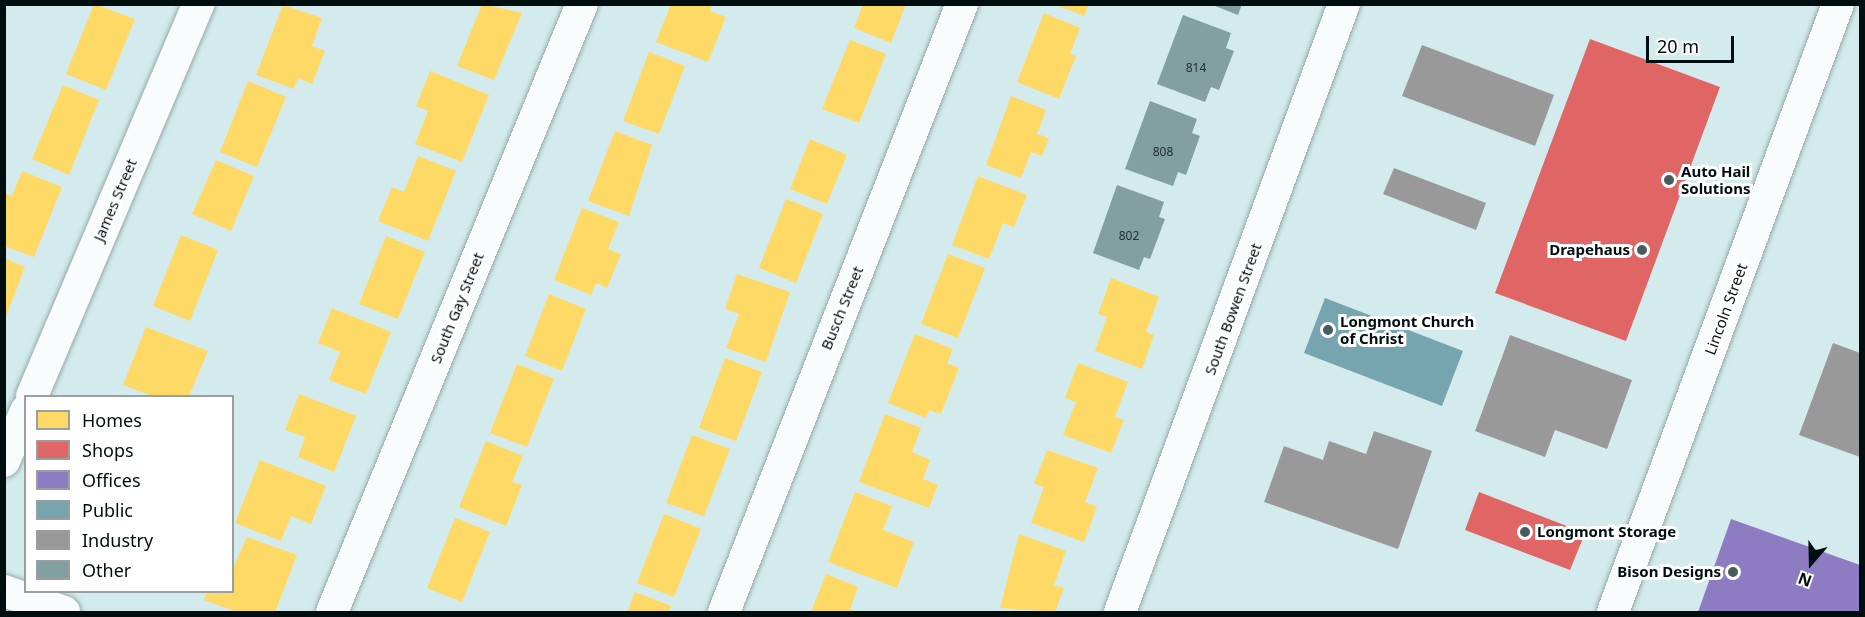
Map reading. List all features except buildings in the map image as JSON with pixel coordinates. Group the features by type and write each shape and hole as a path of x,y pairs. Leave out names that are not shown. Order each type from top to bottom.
{"street":[{"name":"James Street","path":"32,395 198,4"},
{"name":"South Gay Street","path":"332,612 582,4"},
{"name":"Busch Street","path":"724,612 962,4"},
{"name":"South Bowen Street","path":"1120,612 1344,4"},
{"name":"Lincoln Street","path":"1613,612 1838,4"},
{"path":"4,461 24,416"},
{"path":"4,591 64,612"}],"place":[{"name":"Auto Hail Solutions","path":"1669,180"},
{"name":"Drapehaus","path":"1642,250"},
{"name":"Longmont Church of Christ","path":"1328,330"},
{"name":"Longmont Storage","path":"1525,532"},
{"name":"Bison Designs","path":"1733,572"}]}
